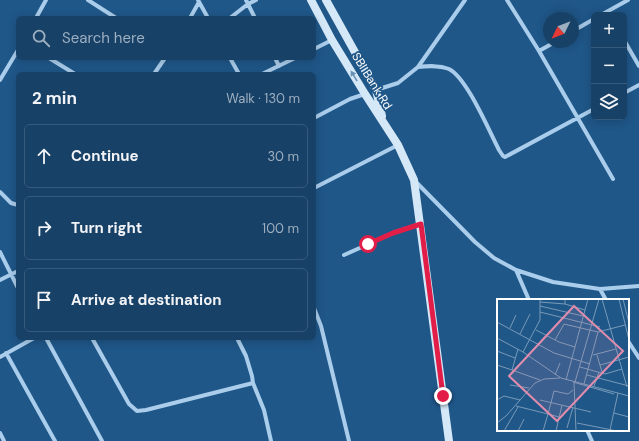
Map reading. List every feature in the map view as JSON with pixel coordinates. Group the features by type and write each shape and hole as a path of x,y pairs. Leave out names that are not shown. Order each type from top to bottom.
{"street":[{"path":"37,16 46,0"},
{"path":"88,0 113,16"},
{"path":"232,16 247,2 256,0"},
{"name":"SBI Bank Rd","path":"311,0 332,40 382,120"},
{"name":"SBI Bank Rd","path":"326,0 376,90 382,120"},
{"path":"376,90 398,83 418,67 465,0"},
{"path":"508,0 613,179"},
{"path":"610,12 628,0"},
{"path":"191,16 199,1"},
{"path":"199,1 207,16"},
{"path":"247,2 254,16"},
{"path":"579,28 591,21"},
{"path":"316,48 332,40"},
{"path":"627,45 639,66"},
{"path":"539,51 544,48"},
{"path":"0,80 16,53"},
{"path":"51,60 72,72"},
{"path":"155,72 164,60"},
{"path":"231,60 237,72"},
{"path":"276,60 279,66"},
{"path":"266,72 291,60"},
{"path":"418,67 440,67 447,68 454,72 470,95 499,150 505,157 591,111"},
{"path":"627,91 639,85"},
{"path":"316,117 350,99 365,94"},
{"path":"382,120 398,145 414,180 449,441"},
{"path":"316,187 398,145"},
{"path":"414,180 494,258 516,270 553,282 600,289 639,286"},
{"path":"0,192 11,203 16,205"},
{"path":"344,255 393,233 421,224"},
{"path":"0,252 16,284"},
{"path":"516,270 529,299"},
{"path":"0,280 16,272"},
{"path":"600,289 605,299"},
{"path":"316,313 321,326 349,441"},
{"path":"0,356 30,340"},
{"path":"47,340 102,441"},
{"path":"93,340 129,404 137,411 253,383"},
{"path":"238,340 246,356 253,383 264,410 271,441"},
{"path":"629,343 639,358"},
{"path":"6,353 55,441"},
{"path":"587,431 592,441"},
{"path":"0,433 4,441"}],"route":[{"path":"368,244 393,233 421,224 443,396"}]}
